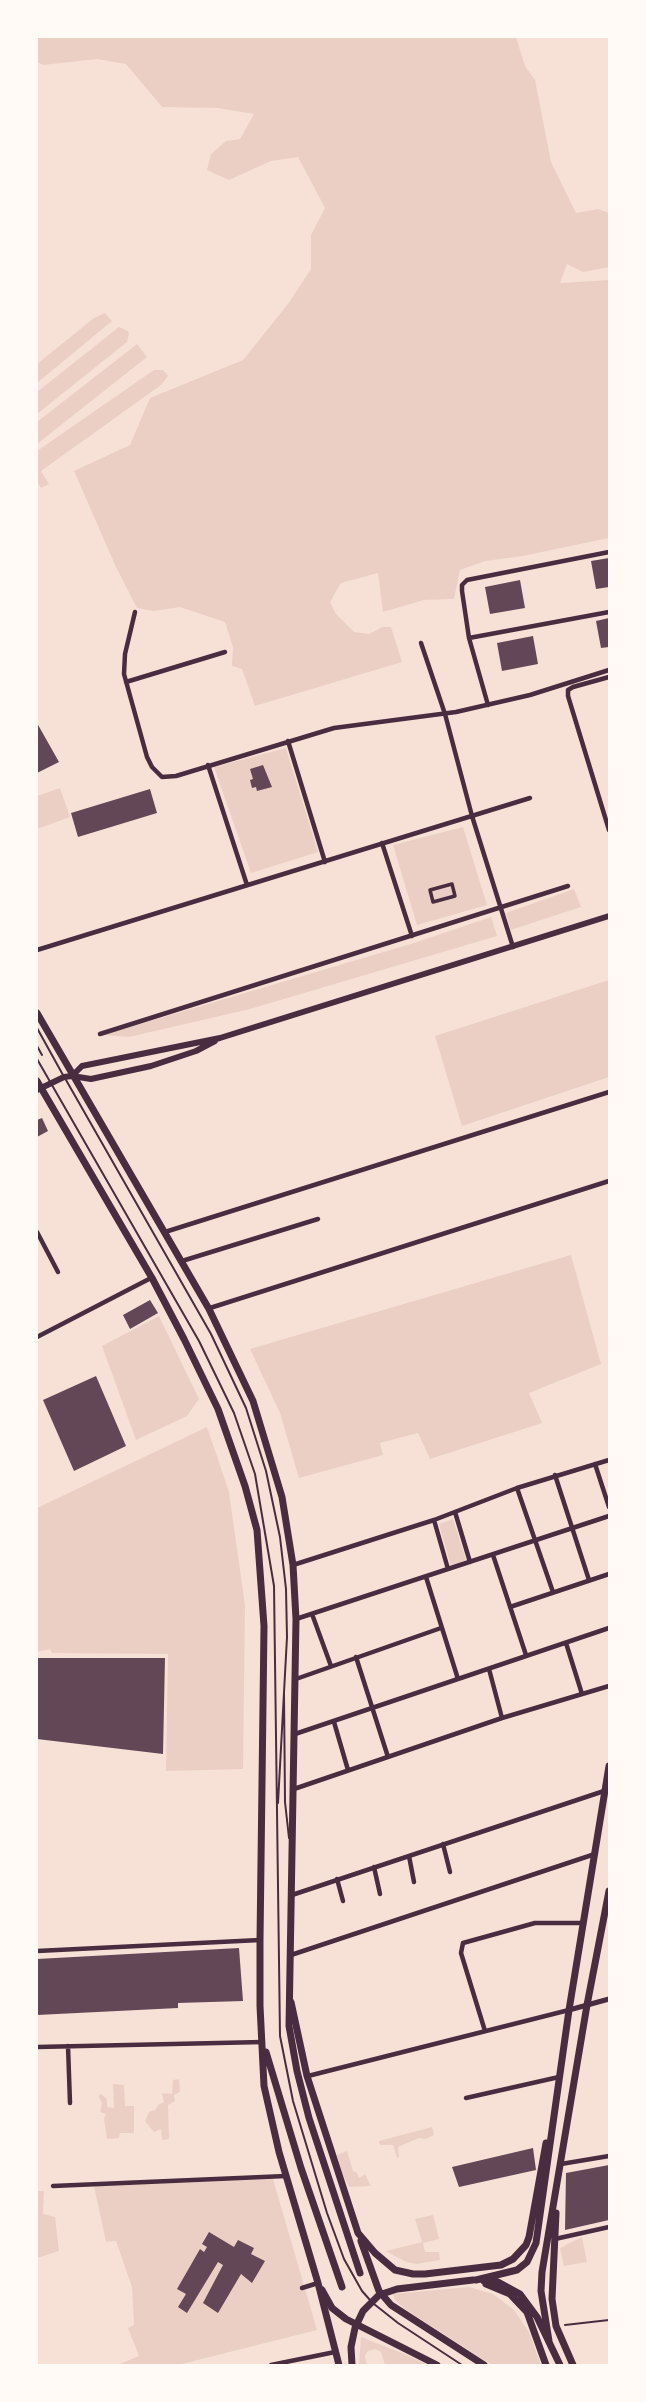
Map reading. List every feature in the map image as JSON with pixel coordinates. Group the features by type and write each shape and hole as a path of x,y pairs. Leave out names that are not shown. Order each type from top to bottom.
{"main road":[{"path":"339,2365 286,2176 264,2086 260,1940 264,1626 257,1530 218,1409 152,1278 38,1086 68,1077 82,1066 220,1038 609,916"},
{"path":"37,1013 68,1077 209,1308 253,1401 282,1497 293,1565 296,1619 289,2026 300,2083 360,2273"},
{"path":"68,1077 90,1079 118,1074 196,1051 220,1038"},
{"path":"352,2365 351,2347 355,2328 363,2311 379,2295 397,2289 475,2280 517,2270 527,2262 533,2252 538,2236 569,2010 609,1766"},
{"path":"549,2341 541,2291 542,2273 609,1891"},
{"path":"290,1996 307,2076 379,2291 391,2305 484,2365"},
{"path":"263,2042 301,2168 342,2287"},
{"path":"358,2233 385,2262 404,2273 425,2274 501,2265 513,2259 526,2245 529,2237 544,2150 551,2133"},
{"path":"558,2184 552,2281 556,2326 573,2365"},
{"path":"475,2280 498,2282 520,2294 537,2317 560,2365"},
{"path":"475,2280 510,2294 518,2301 527,2312 547,2365"},
{"path":"318,2283 332,2308 346,2319 437,2365"}],"street":[{"path":"488,705 470,638 462,585 467,580 609,552"},
{"path":"135,612 123,665 147,757 162,777 176,776 334,728 445,714 488,705 609,670"},
{"path":"470,638 609,612"},
{"path":"421,643 445,714 472,816 513,947"},
{"path":"126,682 225,652"},
{"path":"609,677 568,690 609,830"},
{"path":"288,741 325,862"},
{"path":"208,765 247,885"},
{"path":"37,950 530,798"},
{"path":"382,844 412,936"},
{"path":"452,884 455,896 433,902 430,890 452,884"},
{"path":"100,1034 568,886"},
{"path":"165,1233 609,1092"},
{"path":"209,1308 609,1181"},
{"path":"181,1261 318,1219"},
{"path":"37,1232 58,1272"},
{"path":"37,1337 152,1278"},
{"path":"293,1565 434,1520 555,1475 609,1460"},
{"path":"595,1464 609,1507"},
{"path":"555,1475 589,1580"},
{"path":"517,1488 553,1592"},
{"path":"455,1512 470,1562"},
{"path":"296,1619 609,1516"},
{"path":"434,1520 448,1570"},
{"path":"493,1555 526,1655"},
{"path":"510,1607 609,1574"},
{"path":"426,1577 458,1679"},
{"path":"312,1614 331,1666"},
{"path":"296,1679 441,1628"},
{"path":"296,1734 609,1628"},
{"path":"566,1643 582,1694"},
{"path":"356,1657 388,1757"},
{"path":"488,1669 502,1718"},
{"path":"294,1789 502,1718 609,1686"},
{"path":"334,1722 348,1770"},
{"path":"292,1895 605,1791"},
{"path":"443,1844 450,1871"},
{"path":"291,1955 595,1854"},
{"path":"409,1856 414,1882"},
{"path":"374,1867 380,1894"},
{"path":"337,1879 343,1901"},
{"path":"485,2031 461,1953 463,1943 535,1923 584,1923"},
{"path":"37,1951 260,1940"},
{"path":"307,2076 609,1999"},
{"path":"37,2047 263,2042"},
{"path":"68,2046 70,2103"},
{"path":"466,2098 560,2077"},
{"path":"561,2164 609,2156"},
{"path":"53,2186 286,2176"},
{"path":"555,2239 609,2227"},
{"path":"302,2288 318,2283"},
{"path":"271,2365 335,2352"}],"lane":[{"path":"37,1028 68,1077 211,1334 246,1408 266,1471 280,1537 286,1589 287,1637 277,1821"},
{"path":"37,1059 199,1341 234,1413 255,1474 274,1586 280,2036 306,2143 344,2259 362,2291 398,2323 462,2365"},
{"path":"284,1674 285,1802 291,1864"}],"path":[{"path":"556,2326 609,2320"}],"shaded area":[{"path":"37,37 516,37 525,66 535,80 551,162 576,213 598,209 609,213 609,267 583,272 567,264 560,283 609,280 609,538 485,561 460,570 454,599 424,600 383,612 378,573 341,583 330,602 336,614 354,632 369,634 382,627 391,627 402,662 255,706 242,669 232,666 233,647 225,622 180,607 154,611 137,608 74,471 130,445 150,398 243,360 288,304 311,269 311,235 325,208 298,157 271,161 229,180 207,170 211,154 226,141 240,139 254,114 217,108 162,107 126,64 97,59 43,65 37,62"},
{"path":"105,313 112,321 37,383 37,364 94,318"},
{"path":"119,327 128,331 127,342 37,414 37,392"},
{"path":"137,344 147,357 37,444 37,422"},
{"path":"154,370 163,370 168,376 161,385 41,471 49,484 41,488 37,482 37,451"},
{"path":"286,748 318,852 251,873 214,767"},
{"path":"60,788 70,817 37,829 37,796"},
{"path":"463,827 487,905 417,925 393,845"},
{"path":"574,889 581,907 511,930 506,913"},
{"path":"491,917 497,936 250,1009 129,1037 103,1035 414,943"},
{"path":"609,980 609,1077 462,1126 435,1036"},
{"path":"571,1255 601,1364 529,1393 542,1423 430,1459 418,1433 380,1443 383,1455 299,1478 280,1413 250,1349"},
{"path":"159,1316 199,1399 187,1416 136,1440 102,1346"},
{"path":"207,1427 229,1492 245,1605 243,1769 166,1771 168,1654 52,1653 50,1649 37,1652 37,1508"},
{"path":"453,1519 466,1560 451,1566 439,1524"},
{"path":"179,2079 180,2092 174,2095 175,2101 168,2105 169,2139 162,2140 161,2129 154,2132 145,2121 149,2112 164,2102 162,2093 172,2094 173,2080"},
{"path":"113,2084 124,2085 125,2106 134,2106 134,2133 120,2133 119,2138 107,2139 104,2119 106,2114 100,2112 102,2103 98,2096 101,2094 107,2099 107,2107 114,2108"},
{"path":"432,2127 434,2135 398,2147 397,2158 393,2145 380,2145 379,2141"},
{"path":"347,2151 353,2171 359,2178 365,2174 371,2186 349,2187 337,2155"},
{"path":"273,2179 317,2330 178,2365 117,2365 139,2356 128,2328 134,2325 132,2287 116,2241 106,2242 94,2186"},
{"path":"37,2191 44,2191 43,2214 55,2217 59,2251 37,2258"},
{"path":"433,2215 439,2239 423,2243 425,2252 439,2252 440,2260 417,2264 406,2262 386,2251 422,2242 415,2219"},
{"path":"582,2237 587,2262 564,2266 560,2248"},
{"path":"469,2287 493,2294 514,2310 529,2332 541,2365 492,2365 405,2309 395,2300 393,2294"},
{"path":"361,2337 428,2365 385,2365 381,2352 375,2349 368,2351 365,2356 367,2365 359,2365"}],"building":[{"path":"609,558 609,587 596,589 591,561"},
{"path":"520,580 525,608 490,614 485,587"},
{"path":"609,618 609,647 601,648 596,621"},
{"path":"533,636 538,664 502,671 497,643"},
{"path":"37,723 59,762 37,773"},
{"path":"263,765 272,787 257,791 256,787 252,788 250,769"},
{"path":"150,789 157,813 78,837 71,813"},
{"path":"42,1118 48,1131 37,1137 37,1120"},
{"path":"150,1300 158,1313 130,1329 123,1315"},
{"path":"96,1376 126,1446 74,1471 43,1400"},
{"path":"37,1658 165,1658 163,1754 37,1739"},
{"path":"239,1948 243,2001 178,2003 178,2008 37,2015 37,1959"},
{"path":"533,2148 536,2170 459,2187 452,2167"},
{"path":"609,2165 609,2220 565,2230 566,2173"},
{"path":"209,2232 234,2247 238,2240 254,2248 251,2254 265,2261 252,2283 241,2274 218,2313 203,2303 223,2265 218,2262 187,2313 178,2307 186,2294 177,2289 200,2249 204,2252 207,2247 202,2244"}]}
